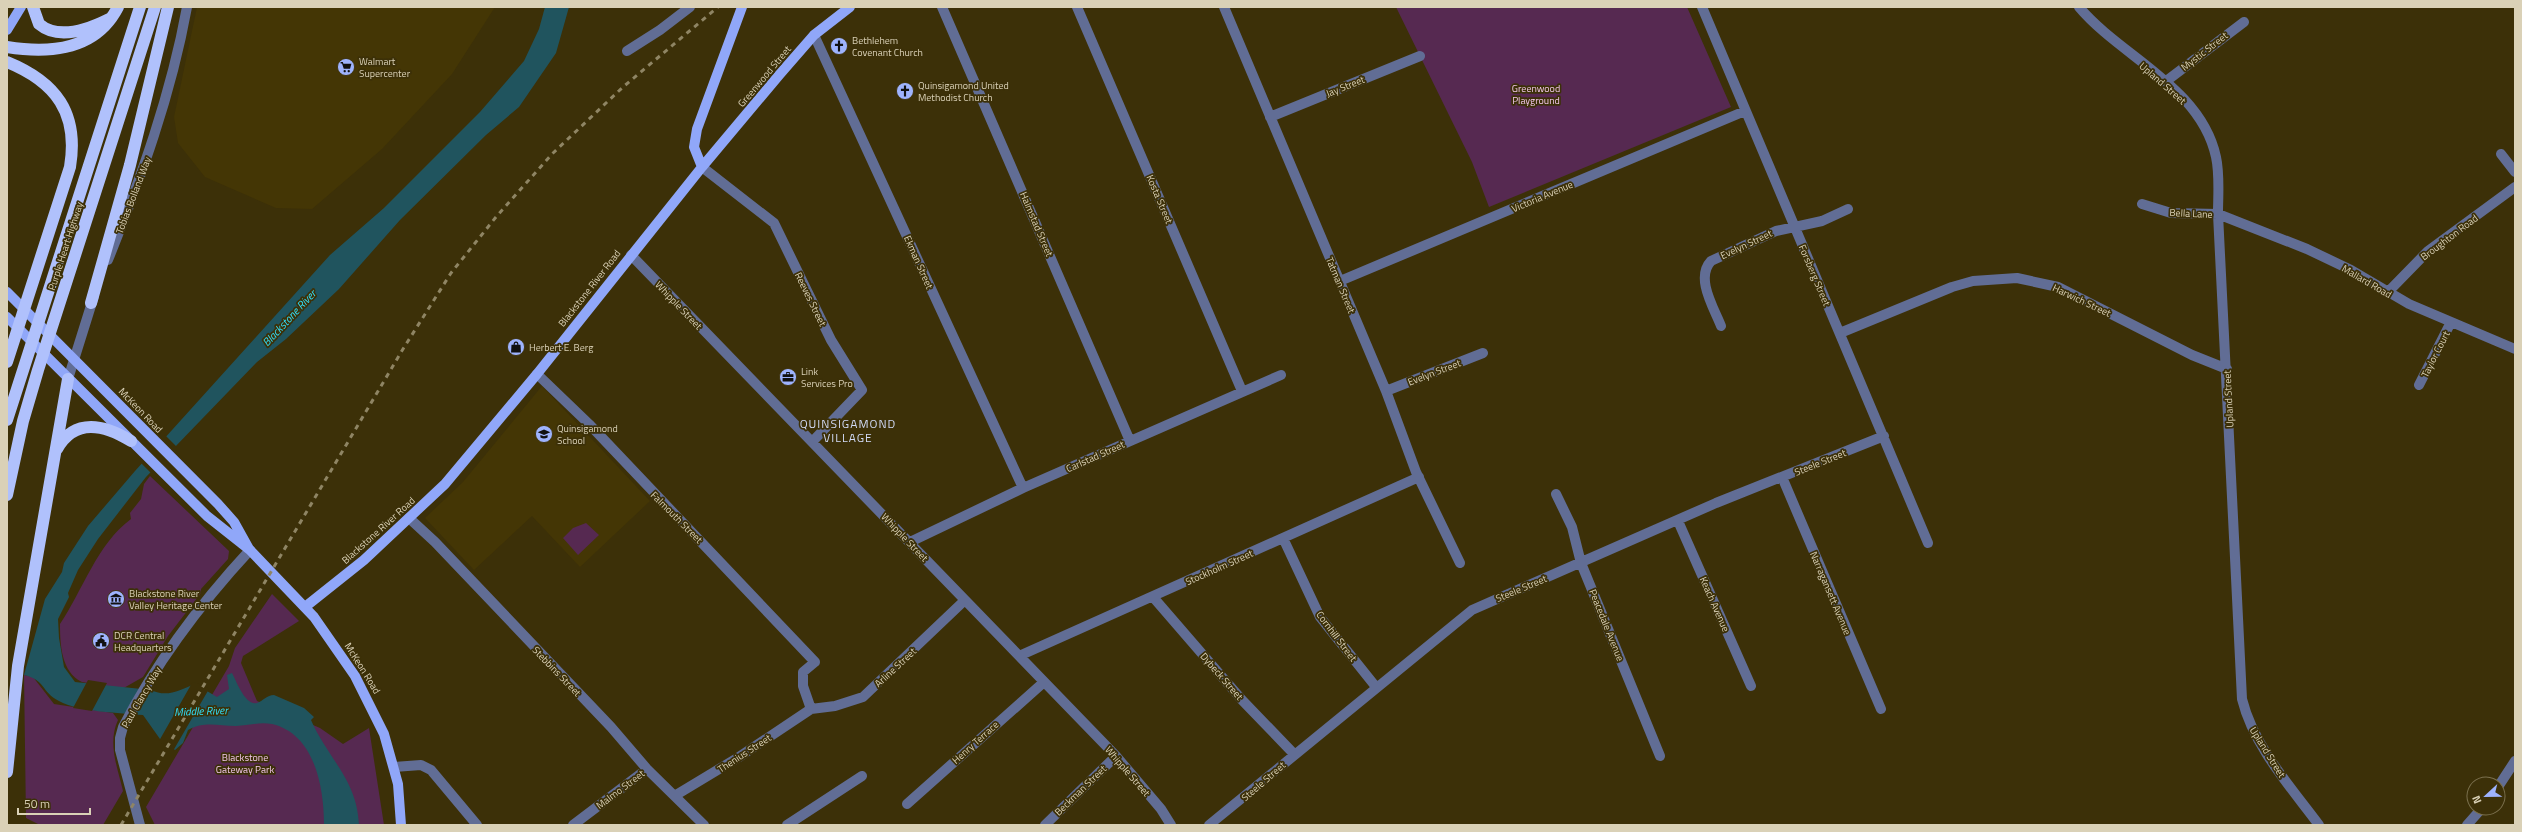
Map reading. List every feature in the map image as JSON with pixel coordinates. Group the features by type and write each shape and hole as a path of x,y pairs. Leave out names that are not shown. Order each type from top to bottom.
{"highway":[{"path":"33,7 39,24 57,32 85,29 116,12"},
{"name":"Purple Heart Highway","path":"7,420 140,7"},
{"name":"Purple Heart Highway","path":"7,495 23,421 38,370 155,7"},
{"path":"91,303 130,165 168,7"},
{"path":"7,47 41,51 80,44 96,35 116,12"},
{"path":"7,62 44,81 64,107 73,138 70,167 7,362"},
{"path":"7,772 18,666 68,379"},
{"path":"54,453 64,438 72,432 92,426 104,427 131,441"}],"main road":[{"path":"7,30 21,7"},
{"path":"702,167 694,147 697,129 742,7"},
{"name":"Greenwood Street","path":"702,167 814,36 850,7"},
{"name":"Blackstone River Road","path":"305,607 364,560 445,484 537,374 702,167"},
{"name":"McKeon Road","path":"7,292 226,513 250,550"},
{"name":"McKeon Road","path":"8,319 208,516 250,550 305,607 334,645 368,698 384,734 394,767 401,825"}],"street":[{"name":"Tobias Bolland Way","path":"68,379 70,354 91,303 158,126 179,52 186,7"},
{"path":"627,51 660,30 690,7"},
{"name":"Halmstad Street","path":"942,7 1130,440"},
{"name":"Kosta Street","path":"1077,7 1242,391"},
{"name":"Tatman Street","path":"1224,7 1386,391 1419,477 1460,563"},
{"name":"Forsberg Street","path":"1702,7 1928,543"},
{"name":"Upland Street","path":"2079,7 2112,41 2165,82 2195,113 2210,141 2218,170 2218,214 2227,369 2242,699 2249,723 2259,742 2319,825"},
{"name":"Mystic Street","path":"2165,82 2244,22"},
{"name":"Ekman Street","path":"814,36 1023,488"},
{"name":"Jay Street","path":"1270,117 1420,56"},
{"name":"Victoria Avenue","path":"1340,282 1745,111"},
{"path":"2502,154 2515,172"},
{"name":"Reeves Street","path":"702,167 774,223 831,340 862,390 812,442"},
{"name":"Broughton Road","path":"2388,292 2428,251 2515,188"},
{"name":"Bella Lane","path":"2142,204 2171,213 2218,214"},
{"name":"Evelyn Street","path":"1721,326 1705,282 1708,265 1720,256 1776,231 1822,221 1848,209"},
{"name":"Mallard Road","path":"2218,214 2307,249 2351,270 2388,292 2451,322 2515,349"},
{"name":"Whipple Street","path":"631,255 1116,756 1161,809 1171,825"},
{"name":"Harwich Street","path":"1840,334 1952,287 1973,281 2017,278 2058,287 2192,355 2227,369"},
{"name":"Taylor Court","path":"2419,386 2451,322"},
{"name":"Evelyn Street","path":"1386,391 1483,353"},
{"name":"Falmouth Street","path":"537,374 589,424 815,662 803,672 803,686 811,709"},
{"name":"Carlstad Street","path":"910,542 1023,488 1281,375"},
{"name":"Steele Street","path":"1209,825 1472,610 1782,477 1884,436"},
{"name":"Stockholm Street","path":"1019,656 1419,477"},
{"name":"Narragansett Avenue","path":"1782,477 1880,709"},
{"name":"Peacedale Avenue","path":"1556,494 1572,527 1581,563 1660,756"},
{"name":"Stebbins Street","path":"409,518 435,542 611,727 647,769 704,825"},
{"name":"Keach Avenue","path":"1678,521 1751,686"},
{"name":"Cornhill Street","path":"1283,538 1320,617 1376,687"},
{"name":"Paul Clancy Way","path":"140,825 120,750 120,738 125,723 193,615 250,550"},
{"name":"Dybeck Street","path":"1152,597 1242,700 1294,754"},
{"name":"Arline Street","path":"811,709 835,706 863,697 965,600"},
{"name":"Henry Terrace","path":"907,804 1044,682"},
{"name":"Thenius Street","path":"676,796 811,709"},
{"name":"Beckman Street","path":"1045,825 1116,756"},
{"path":"2505,776 2515,761"},
{"path":"394,767 421,765 431,770 477,825"},
{"name":"Malmo Street","path":"573,825 647,769"},
{"path":"787,825 862,776"},
{"path":"2467,825 2475,816"}],"shaded area":[{"path":"197,7 495,7 452,74 382,149 312,209 276,208 205,177 178,143 174,117"},
{"name":"Quinsigamond School","path":"542,386 650,501 580,567 532,516 474,570 425,518 463,482"}],"green space":[{"name":"Greenwood Playground","path":"1396,7 1687,7 1731,107 1489,207 1472,162"},
{"path":"150,476 229,551 228,559 201,589 201,593 168,636 143,677 122,689 82,682 70,672 66,665 61,649 60,624 100,554 119,529 131,519 130,513 141,499 144,484"},
{"path":"586,523 599,535 578,555 563,538 573,528"},
{"name":"Blackstone Gateway Park","path":"272,594 299,621 243,656 241,663 257,701 320,728 343,744 369,728 384,825 155,825 146,807 229,666 235,648"},
{"path":"24,675 33,677 54,704 113,713 118,720 113,738 113,747 123,791 103,825 40,825 26,818"}],"water":[{"path":"545,7 569,7 556,53 519,107 486,135 400,220 339,289 286,339 257,362 146,477 98,539 78,570 68,593 69,597 58,619 59,638 64,667 75,682 151,690 163,693 179,691 195,684 217,697 229,689 227,675 232,673 245,697 253,703 257,703 269,696 274,695 304,708 314,717 311,720 318,734 347,782 357,809 359,825 324,825 322,795 314,764 298,739 287,730 268,723 236,726 206,725 194,727 188,730 183,743 175,750 160,739 143,715 112,713 77,708 53,698 40,683 31,677 24,675 45,599 62,572 64,563 88,526 135,471 330,255 384,208 480,112 524,61 539,29"}],"pier":[{"path":"165,435 177,447 152,474 140,462"},
{"path":"88,680 107,683 92,711 73,708"},
{"path":"196,682 209,689 173,751 159,741 192,683"}],"railway":[{"path":"121,825 403,349 451,273 496,217 552,154 623,87 718,7"}],"place":[{"name":"Bethlehem Covenant Church","path":"839,46"},
{"name":"Walmart Supercenter","path":"346,67"},
{"name":"Quinsigamond United Methodist Church","path":"905,91"},
{"name":"Herbert E. Berg","path":"516,347"},
{"name":"Link Services Pro","path":"788,377"},
{"name":"Quinsigamond School","path":"544,434"},
{"name":"Blackstone River Valley Heritage Center","path":"116,599"},
{"name":"DCR Central Headquarters","path":"101,641"}],"district":[{"name":"QUINSIGAMOND VILLAGE","path":"848,431"}],"water label":[{"name":"Blackstone River","path":"289,318"},
{"name":"Middle River","path":"201,711"}]}
